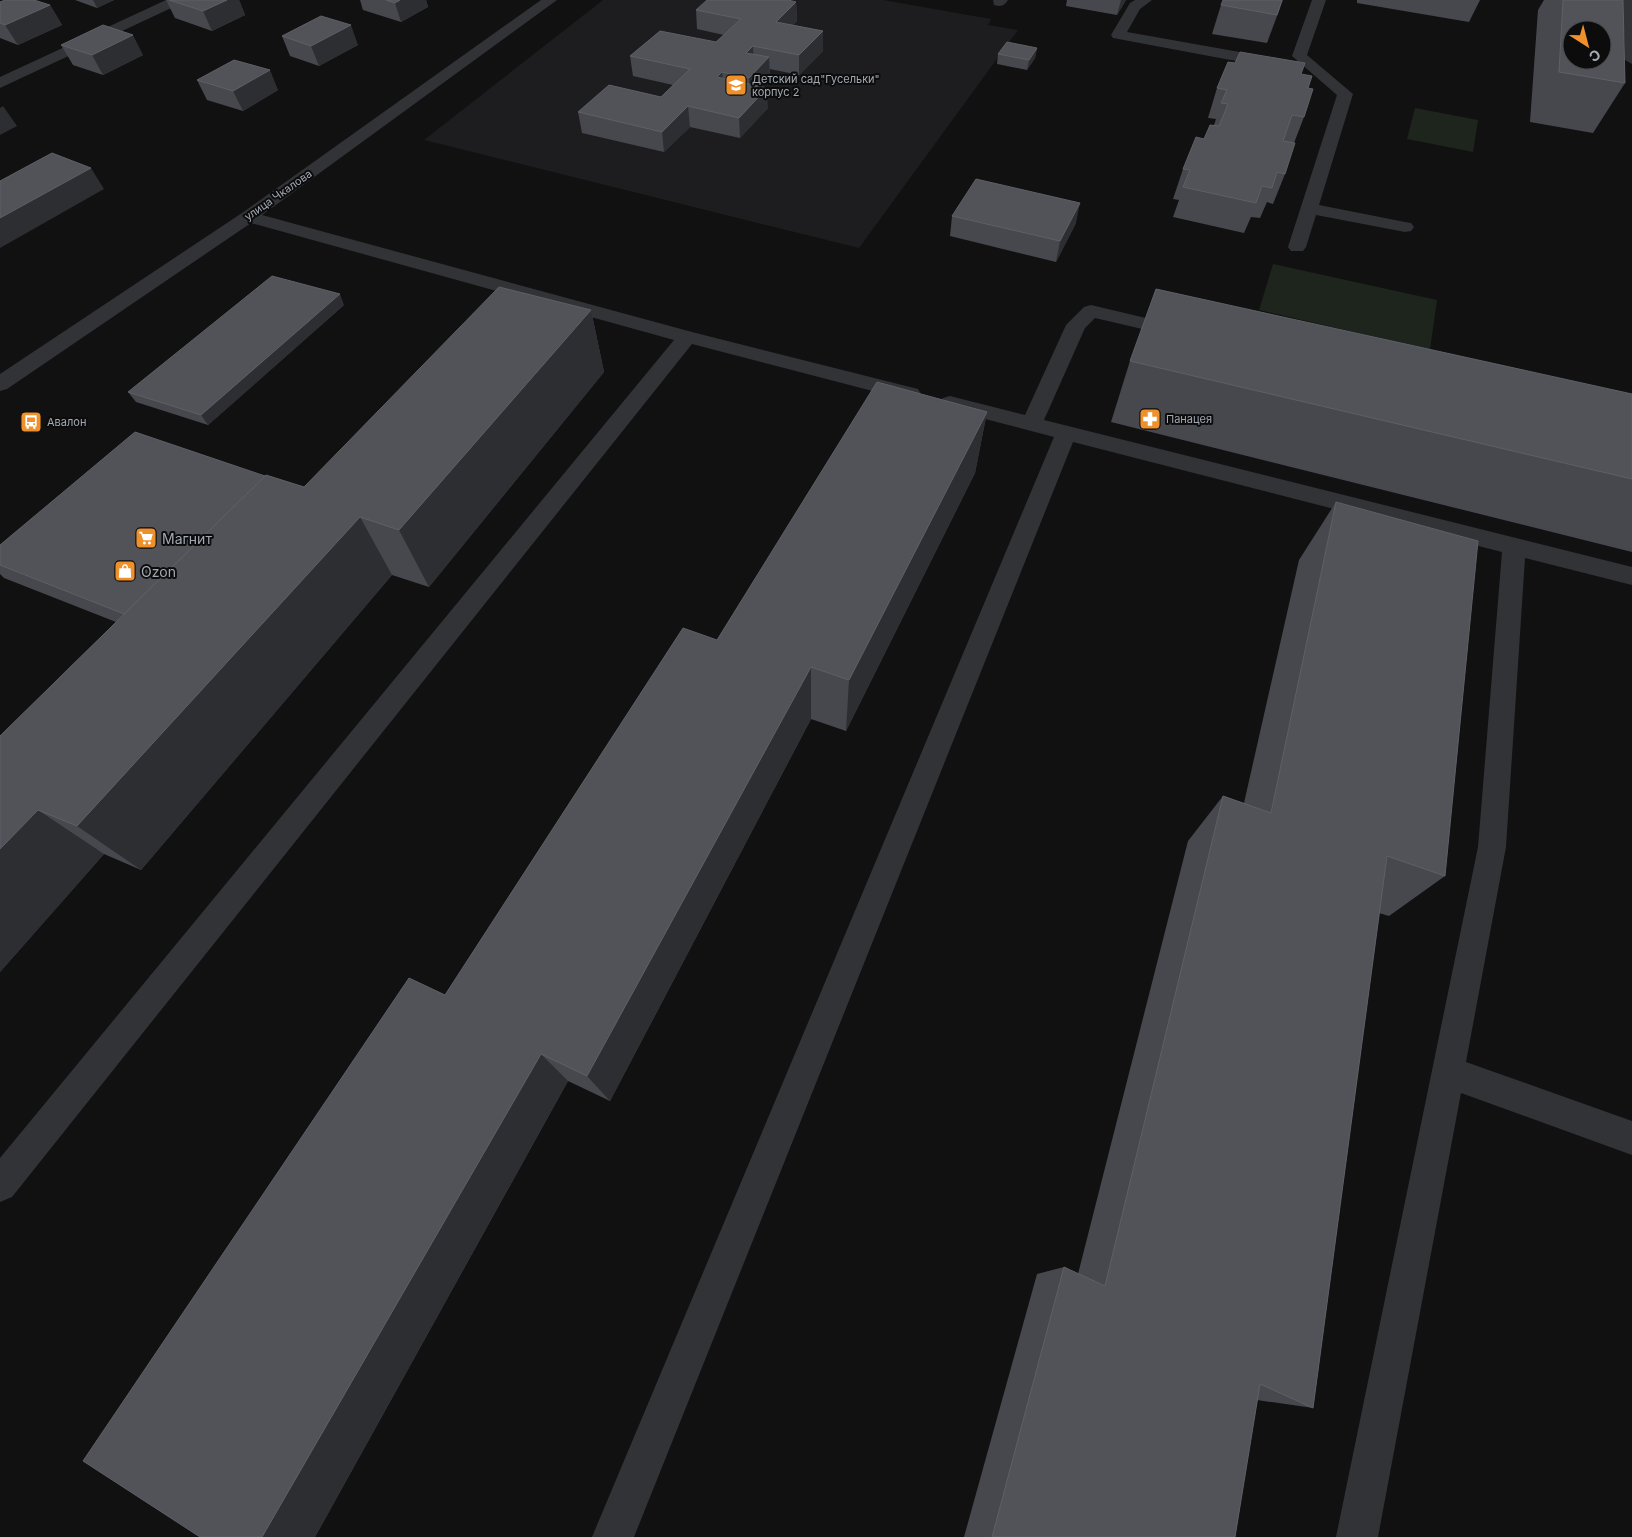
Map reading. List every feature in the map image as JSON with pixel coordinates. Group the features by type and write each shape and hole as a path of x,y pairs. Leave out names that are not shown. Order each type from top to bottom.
{"street":[{"path":"0,82 177,0"},
{"name":"улица Чкалова","path":"0,384 248,216 550,0"},
{"path":"1145,0 1135,6 1118,35 1317,71"},
{"path":"1280,64 1299,56 1319,0"},
{"path":"1630,0 1632,60"},
{"path":"1297,247 1345,94 1299,56"},
{"path":"1310,208 1405,227"},
{"path":"248,216 687,337 1632,576"},
{"path":"1031,424 1076,324 1091,311 1197,336"},
{"path":"0,1185 687,337"},
{"path":"613,1537 1066,434"},
{"path":"1357,1537 1492,847 1514,545"},
{"path":"1449,1072 1632,1138"}],"shaded area":[{"name":"Детский сад\"Гусельки\" корпус 2","path":"603,0 883,0 991,19 988,25 1018,30 859,248 424,140"},
{"path":"1415,108 1478,120 1473,152 1407,139"},
{"path":"1273,264 1437,300 1430,350 1259,310"}],"building":[{"path":"5,0 34,0 50,5 5,25 0,23 0,2"},
{"path":"169,0 227,0 203,11"},
{"path":"386,0 400,0 395,3"},
{"path":"707,0 788,0 796,2 776,22 823,31 799,55 753,46 746,53 769,57 749,78 722,72 717,77 767,88 739,118 688,106 662,132 578,112 609,85 661,97 690,69 630,56 660,31 716,42 741,19 696,10"},
{"path":"1223,0 1282,0 1277,15 1221,5"},
{"path":"1563,0 1623,0 1625,83 1559,72"},
{"path":"321,16 351,25 311,46 282,36"},
{"path":"103,25 133,35 92,55 61,45"},
{"path":"1007,42 1037,48 1029,60 998,54"},
{"path":"1240,52 1305,63 1301,74 1312,76 1308,88 1313,89 1304,117 1292,115 1283,141 1295,143 1285,174 1277,172 1272,188 1262,186 1256,203 1183,187 1190,170 1183,169 1196,137 1204,139 1210,125 1219,126 1228,104 1221,103 1227,90 1217,88 1228,62 1235,63"},
{"path":"234,60 270,70 233,91 197,80"},
{"path":"52,153 91,168 0,218 0,181"},
{"path":"976,179 1080,203 1060,241 952,216"},
{"path":"272,276 340,294 201,415 128,392"},
{"path":"499,287 591,310 399,530 360,517 77,826 38,810 0,849 0,736 266,475 304,487"},
{"path":"1156,289 1632,394 1632,479 1130,361"},
{"path":"877,382 987,412 849,680 811,667 587,1076 541,1054 262,1537 200,1537 83,1461 409,978 445,995 683,628 717,640"},
{"name":"Магнит","path":"135,432 265,476 124,614 0,565 0,545"},
{"path":"1336,502 1478,541 1445,876 1387,856 1313,1408 1260,1384 1235,1537 992,1537 1064,1267 1105,1286 1223,796 1271,813"}],"place":[{"name":"Детский сад\"Гусельки\" корпус 2","path":"736,85"},
{"name":"Панацея","path":"1150,419"},
{"name":"Авалон","path":"31,422"},
{"name":"Магнит","path":"146,538"},
{"name":"Ozon","path":"125,571"}]}
